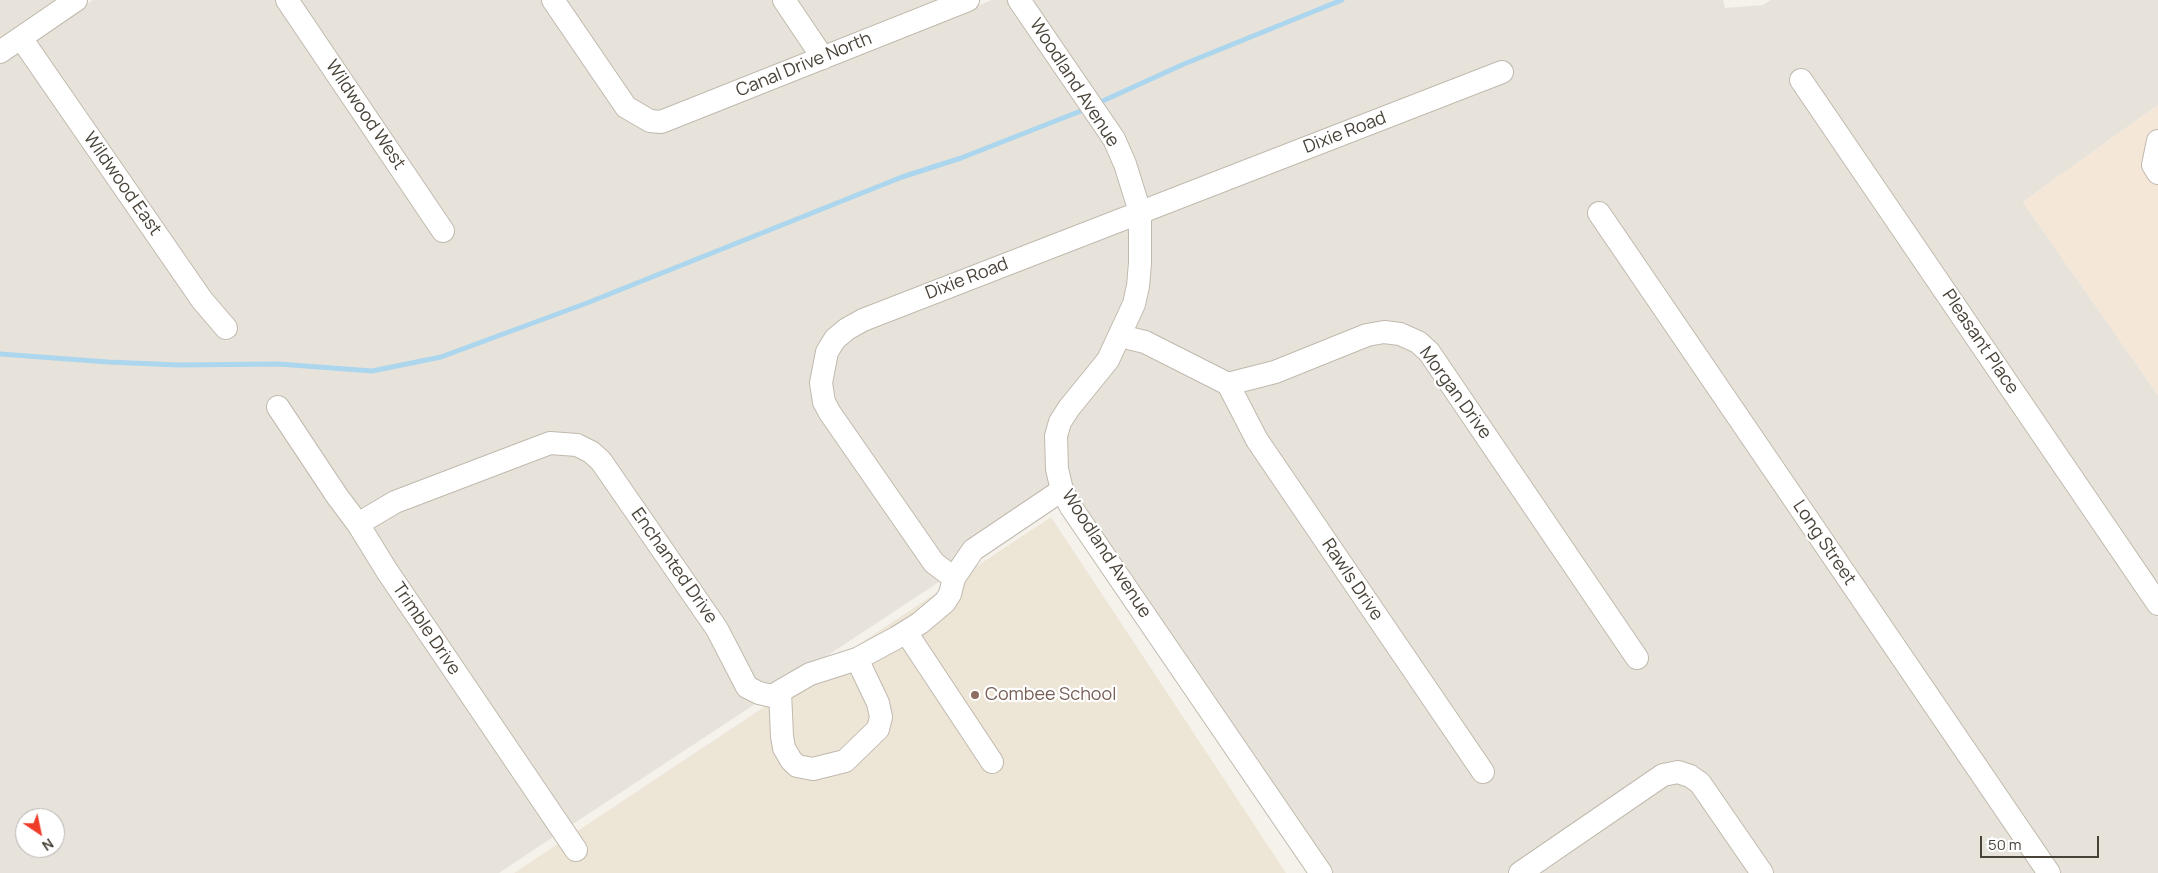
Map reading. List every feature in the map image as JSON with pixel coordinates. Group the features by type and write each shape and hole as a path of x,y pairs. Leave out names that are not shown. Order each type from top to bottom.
{"street":[{"path":"0,52 76,0"},
{"name":"Wildwood West","path":"287,0 443,231"},
{"name":"Canal Drive North","path":"553,0 626,107 640,117 650,121 661,122 968,0"},
{"path":"784,0 823,58"},
{"name":"Woodland Avenue","path":"1019,0 1114,139 1125,164 1140,212 1138,286 1134,304 1108,360 1060,422 1056,436 1057,469 1062,490 1321,873"},
{"name":"Wildwood East","path":"20,38 202,300 226,328"},
{"name":"Dixie Road","path":"954,578 934,563 830,414 824,402 821,383 827,352 835,339 847,329 863,320 1502,72"},
{"name":"Pleasant Place","path":"1801,80 2158,604"},
{"path":"2158,141 2153,165 2158,172"},
{"name":"Long Street","path":"1599,213 2049,873"},
{"name":"Morgan Drive","path":"1228,384 1275,372 1367,335 1384,332 1400,334 1418,342 1429,352 1637,658"},
{"path":"1120,336 1145,342 1228,384"},
{"name":"Rawls Drive","path":"1228,384 1257,440 1483,772"},
{"name":"Trimble Drive","path":"278,407 576,850"},
{"name":"Enchanted Drive","path":"358,524 395,502 550,442 577,445 591,452 601,461 717,629 746,687 772,696 780,692"},
{"path":"857,658 878,703 881,717 878,729 860,749 845,761 813,769 797,766 784,748 780,692 810,674 857,658 906,632 945,602 950,594 954,578 973,550 1062,490"},
{"path":"906,632 992,762"},
{"path":"1520,873 1664,775 1678,772 1690,776 1700,783 1762,873"}],"shaded area":[{"path":"0,0 59,0 0,41"},
{"path":"93,0 277,0 442,243 455,233 297,0 543,0 630,120 827,66 992,0 1009,0 1106,143 1130,206 859,311 812,383 942,580 819,661 770,687 752,680 579,437 360,512 279,395 266,404 556,835 499,873 0,873 0,63 19,50 196,304 226,341 238,330 209,295 32,41"},
{"path":"563,0 774,0 810,53 659,113 631,101"},
{"path":"794,0 943,0 825,47"},
{"path":"1029,0 1723,0 1725,8 1763,5 1771,0 2158,0 2158,105 2023,202 2158,395 2158,589 1803,68 1789,77 2158,618 2158,873 2059,873 1600,201 1587,211 2039,873 1772,873 1707,778 1694,768 1675,764 1658,768 1519,862 1507,873 1331,873 1078,502 1070,487 1065,468 1064,438 1068,426 1115,366 1125,346 1143,351 1222,390 1250,445 1482,784 1495,775 1264,436 1240,390 1278,380 1370,344 1385,341 1399,343 1414,350 1423,358 1635,670 1648,661 1436,348 1422,336 1403,326 1382,323 1363,327 1272,363 1227,374 1148,334 1133,330 1142,308 1146,288 1149,218 1513,77 1505,61 1145,200 1133,161 1110,116"},
{"path":"2158,105 2158,395 2023,202"},
{"path":"1132,225 1131,262 1126,300 1101,354 1074,389 1052,485 951,565 940,557 832,400 831,369 835,357 852,336"},
{"path":"552,451 566,452 587,459 758,702 570,826 370,528 399,510"},
{"name":"Combee School","path":"1051,517 1286,873 514,873"},
{"path":"1678,781 1687,784 1752,873 1536,873 1667,784"}],"waterway":[{"path":"1096,104 1184,64 1342,0"},
{"path":"0,354 108,362 178,365 279,364 372,371 441,357 587,303 902,177 961,158 1086,109"}],"place":[{"name":"Combee School","path":"975,695"}]}
